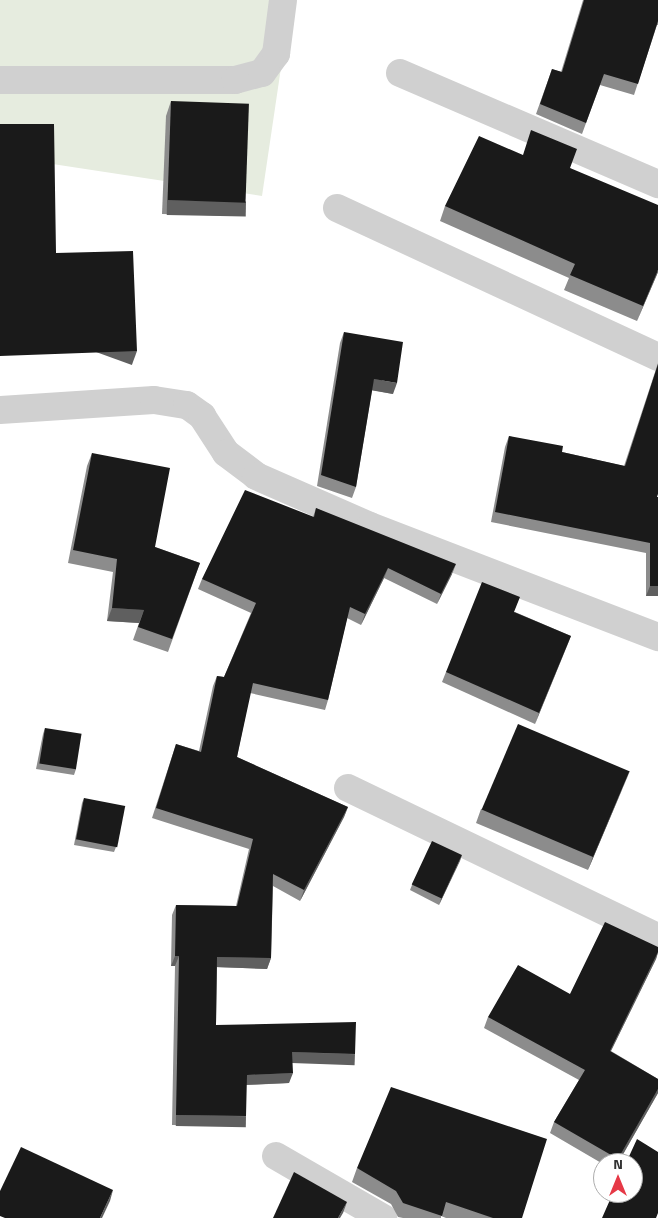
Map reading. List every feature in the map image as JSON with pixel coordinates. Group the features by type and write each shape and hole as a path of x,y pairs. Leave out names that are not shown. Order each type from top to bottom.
{"street":[{"path":"0,80 235,80 262,73 276,54 283,0"},
{"path":"400,73 658,184"},
{"path":"337,208 658,357"},
{"path":"0,410 154,400 187,405 202,416 226,453 256,476 370,526 658,637"},
{"path":"348,788 658,938"},
{"path":"276,1156 383,1218"}],"shaded area":[{"path":"0,0 291,0 262,196 0,156"}],"building":[{"path":"584,0 658,0 658,21 638,84 604,74 586,123 540,104 552,69 562,72"},
{"path":"171,101 249,104 245,203 168,200"},
{"path":"0,124 54,124 56,253 133,251 137,351 0,356"},
{"path":"531,130 577,149 570,168 658,205 658,270 643,306 570,275 575,264 445,206 479,136 523,155"},
{"path":"344,332 403,342 397,383 374,379 356,487 321,475"},
{"path":"658,364 658,586 650,586 650,543 495,512 509,436 563,446 562,452 625,466"},
{"path":"92,453 170,468 155,547 200,563 172,639 138,627 144,610 112,608 117,559 73,550"},
{"path":"245,490 314,517 316,508 456,564 441,594 388,568 365,614 350,607 328,700 253,683 237,757 348,807 304,890 273,874 271,958 217,957 216,1025 356,1022 355,1054 292,1052 293,1073 247,1075 246,1116 176,1115 179,956 175,956 176,905 237,906 253,839 156,808 176,744 201,752 217,676 224,677 256,603 202,579"},
{"path":"482,582 520,597 514,612 571,636 539,713 446,672"},
{"path":"518,724 629,771 593,857 482,810"},
{"path":"45,728 82,734 76,769 39,764"},
{"path":"84,798 125,806 117,847 76,839"},
{"path":"432,841 462,855 442,898 412,885"},
{"path":"605,922 658,947 658,952 610,1051 658,1079 658,1089 621,1153 608,1153 554,1122 585,1070 488,1017 518,965 570,994"},
{"path":"391,1087 547,1139 522,1218 493,1218 446,1202 442,1216 403,1203 396,1191 357,1168"},
{"path":"637,1139 658,1152 658,1213 656,1218 602,1218 609,1203 643,1203 643,1153 631,1153"},
{"path":"21,1147 113,1190 100,1218 5,1218 0,1216 0,1191"},
{"path":"294,1172 347,1202 338,1218 273,1218"}]}
